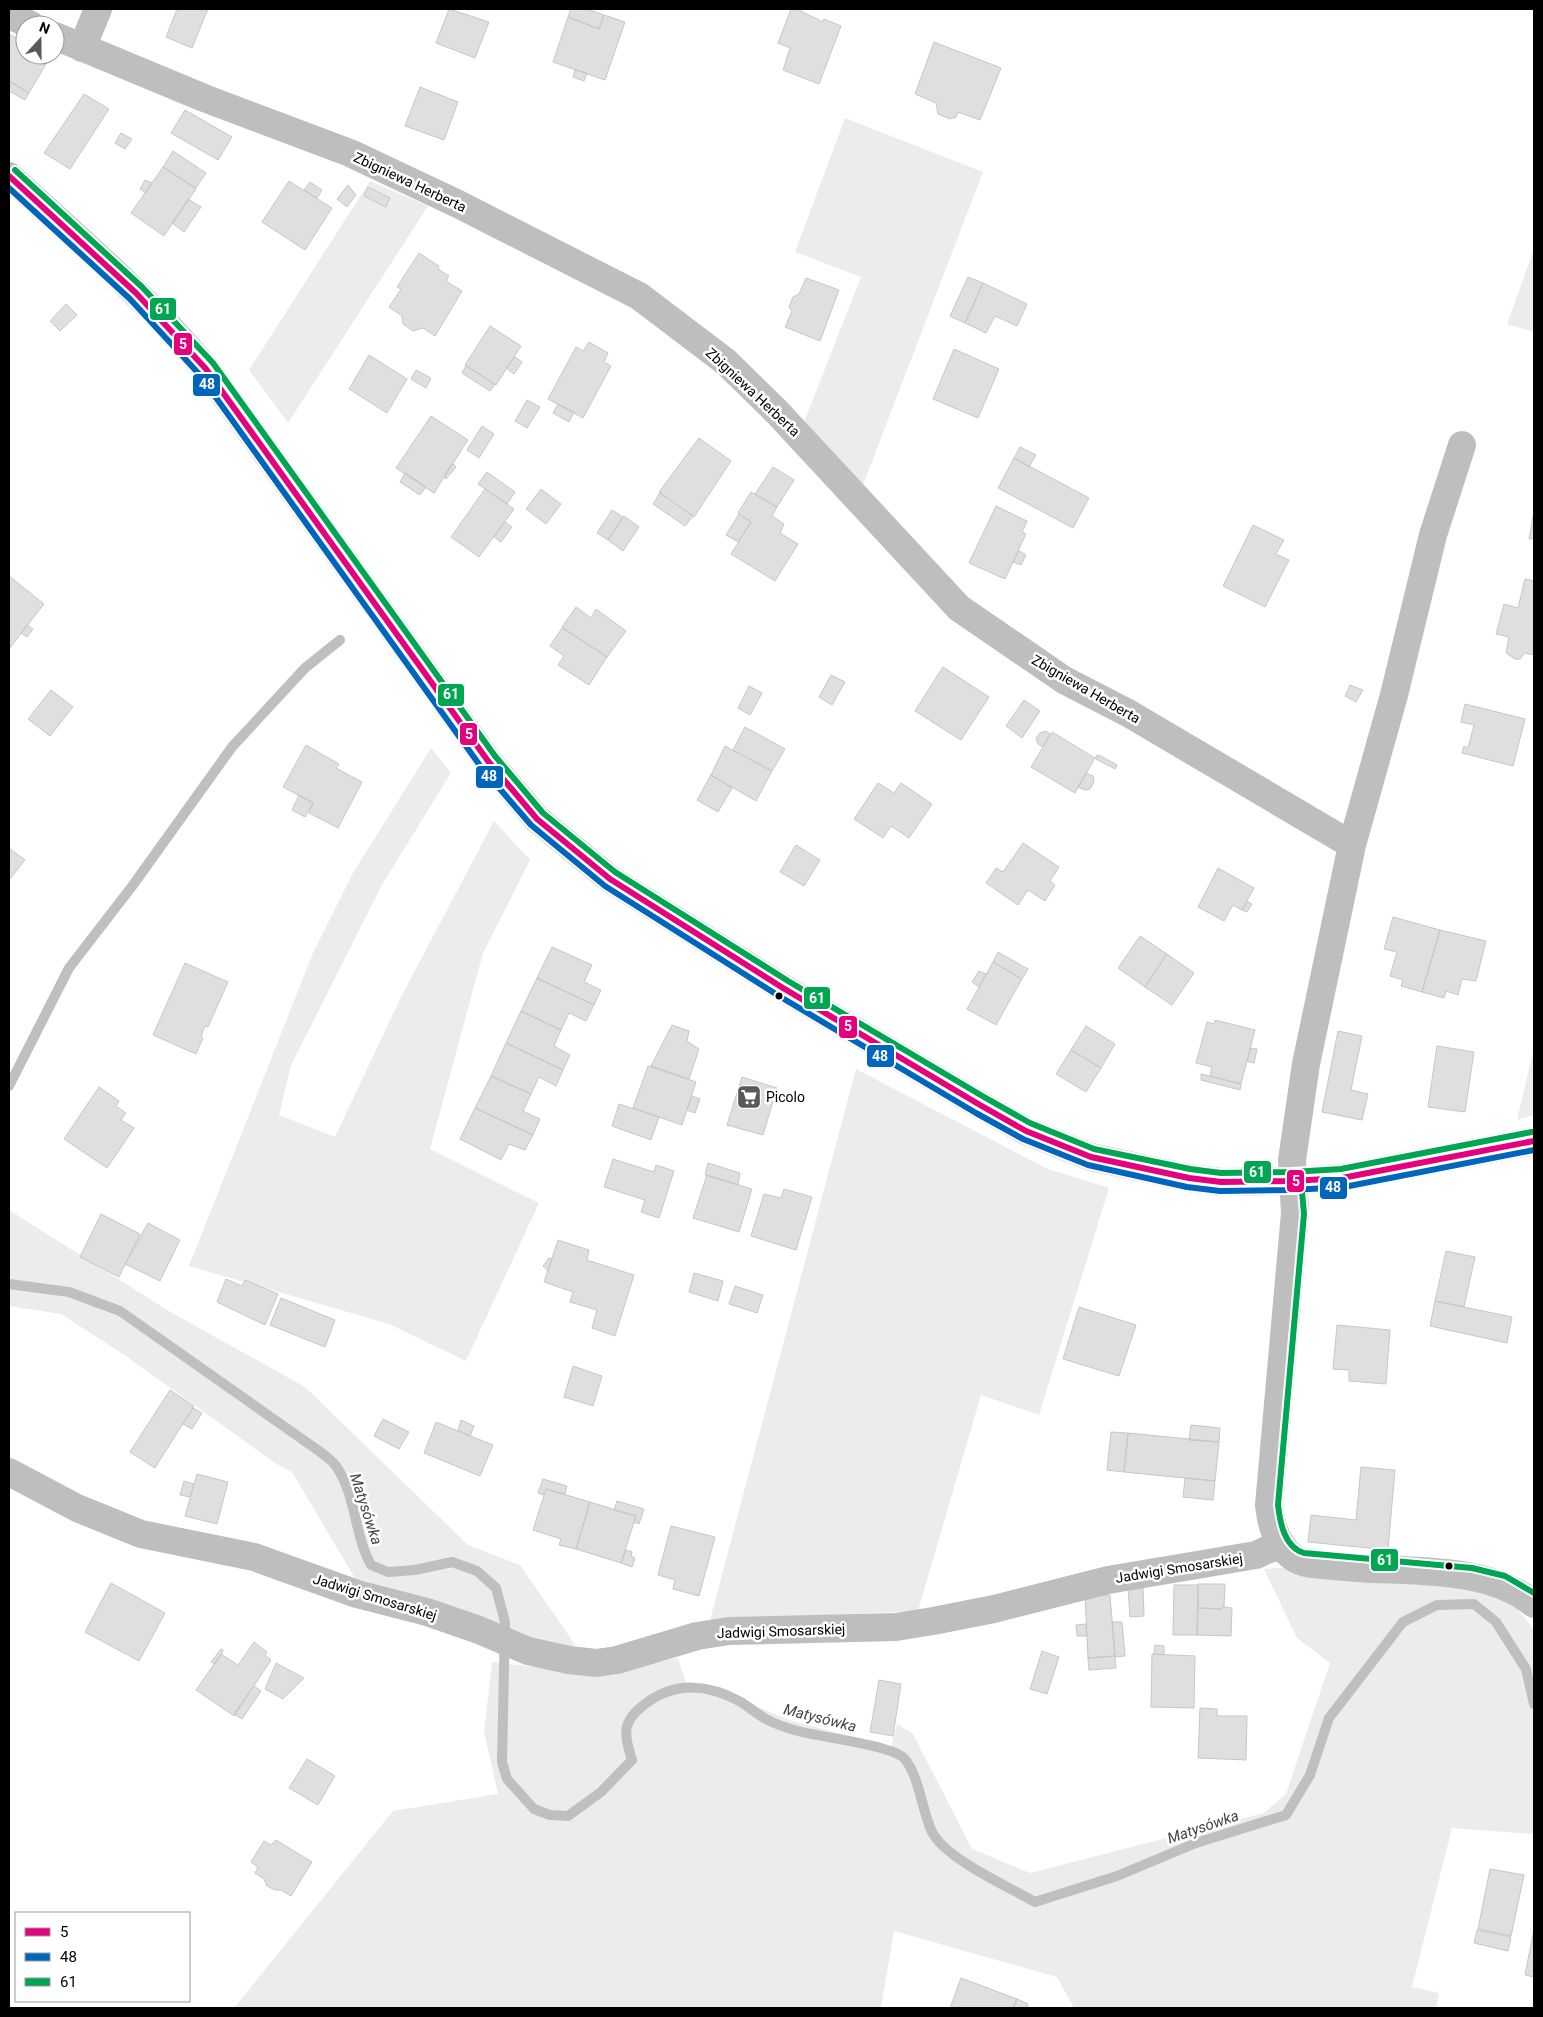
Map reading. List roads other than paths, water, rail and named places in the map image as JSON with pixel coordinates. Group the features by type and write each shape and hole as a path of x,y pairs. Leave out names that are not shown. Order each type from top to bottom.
{"street":[{"path":"82,48 98,9"},
{"name":"Zbigniewa Herberta","path":"65,40 204,98 350,153 458,204 639,296 726,362 777,412 959,608 1064,680 1128,712 1352,845"},
{"path":"9,176 132,288 188,347 244,420 488,761 537,818 603,873 679,924 875,1044 1042,1138 1091,1157 1189,1178 1221,1182 1292,1181 1342,1178 1534,1142"},
{"path":"1462,445 1433,535 1394,695 1352,845 1306,1064 1292,1160 1295,1213 1269,1504 1271,1524 1280,1544 1294,1559 1314,1564 1470,1576 1502,1584 1522,1594 1534,1604"},
{"name":"Jadwigi Smosarskiej","path":"9,1472 77,1508 141,1534 254,1557 357,1594 427,1612 479,1630 528,1651 569,1660 596,1663 617,1660 696,1636 729,1631 896,1627 994,1609 1108,1580 1256,1555 1280,1544"}],"waterway":[{"path":"9,1086 69,968 133,885 232,747 305,668 340,640"},
{"name":"Matysówka","path":"9,1284 69,1292 120,1311 326,1456 343,1477 348,1489 361,1541 371,1565 388,1572 415,1570 452,1562 477,1571 496,1588 505,1622 502,1762 507,1779 534,1809 550,1815 568,1816 601,1792 632,1760 626,1729 637,1710 645,1704 668,1691 692,1688 717,1691 741,1702 773,1723 897,1753 909,1765 917,1783 932,1832 939,1842 963,1862 1035,1902 1117,1876 1196,1843 1286,1815 1310,1775 1329,1718 1403,1622 1437,1605 1474,1604 1496,1622 1526,1669 1534,1704"}],"place":[{"name":"Picolo","path":"749,1097"}]}
